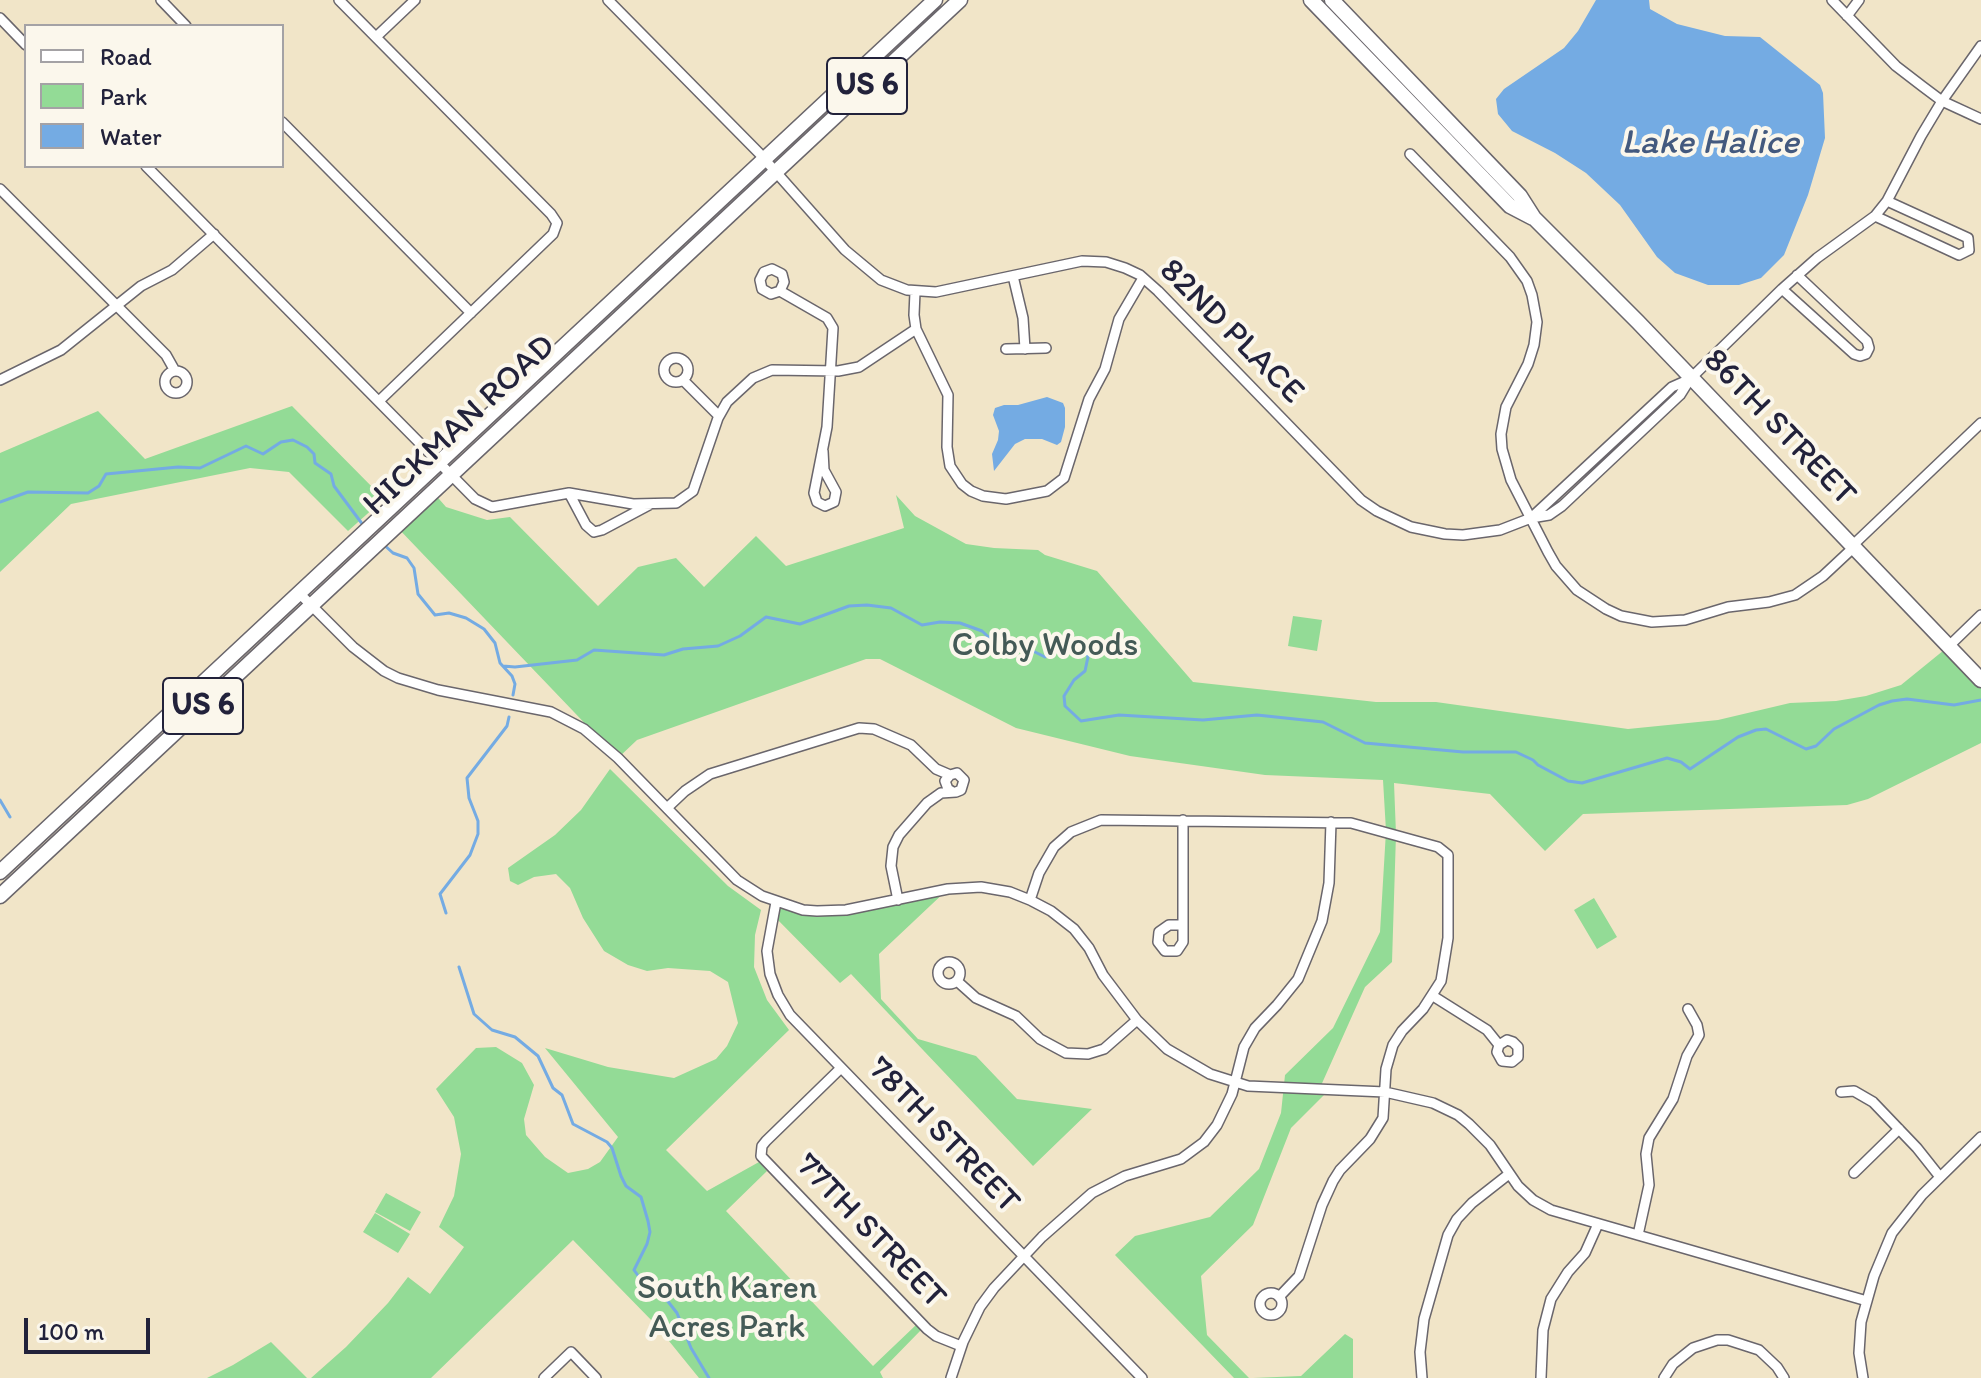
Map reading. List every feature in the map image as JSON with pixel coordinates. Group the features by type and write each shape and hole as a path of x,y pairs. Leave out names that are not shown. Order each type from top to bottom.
{"main road":[{"name":"HICKMAN ROAD","path":"0,872 935,0"},
{"name":"HICKMAN ROAD","path":"0,896 960,0"},
{"name":"86TH STREET","path":"1311,0 1510,206 1534,218"},
{"name":"86TH STREET","path":"1332,0 1520,196 1534,218 1638,322 1981,680"}],"street":[{"path":"161,0 184,24"},
{"path":"339,0 557,223 553,234 379,401"},
{"path":"376,37 415,0"},
{"path":"608,0 765,159 868,272 894,286 915,292 916,329 948,395 947,447 950,466 971,491 1006,499 1047,491 1059,484 1068,471 1089,399 1105,369 1119,319 1143,278"},
{"path":"1832,0 1896,66 1942,101 1981,119"},
{"path":"1847,16 1859,0"},
{"path":"0,18 24,43"},
{"path":"1531,518 1672,387 1690,379 1797,275 1875,216 1887,201 1942,101 1981,46"},
{"path":"284,124 471,313"},
{"path":"1410,154 1510,257 1532,295 1537,322 1533,351 1506,407 1501,434 1502,449 1511,480 1556,566 1577,590 1606,609 1652,622 1685,620 1728,607 1795,595 1823,576 1981,423"},
{"path":"148,168 451,475 480,503 492,507 569,493 602,500 676,503 693,491 719,416 739,388 772,370 848,370 869,362 896,340 916,329"},
{"path":"0,189 166,355 175,371"},
{"path":"1875,216 1959,255 1969,250 1968,238 1887,201"},
{"path":"0,380 61,350 141,286 172,270 214,234"},
{"name":"82ND PLACE","path":"915,292 950,290 1069,263 1098,261 1122,266 1143,278 1347,487 1377,511 1411,527 1445,534 1482,533 1531,518"},
{"path":"1782,289 1854,354 1866,354 1869,348 1867,341 1797,275"},
{"path":"1013,276 1023,318 1025,349"},
{"path":"780,291 830,322 833,334 827,427 814,498 825,506 834,502 836,492 824,470 823,451"},
{"path":"1006,349 1046,348"},
{"path":"683,380 719,416"},
{"path":"569,493 586,525 594,532 651,504"},
{"path":"299,593 366,658 398,678 438,690 551,712 598,739 737,880 776,902 817,911 846,910 948,889 981,887 1010,892 1051,911 1074,929 1137,1020 1167,1049 1188,1063 1248,1086 1385,1092 1418,1098 1458,1115 1490,1145 1509,1174 1533,1200 1551,1210 1867,1301"},
{"path":"1949,646 1981,615"},
{"path":"667,808 710,774 859,728 874,729 902,740 936,769 950,775 957,773 964,780 961,790 941,793 927,803 899,835 893,847 891,866 898,900"},
{"path":"950,775 945,784 953,792"},
{"path":"1030,900 1039,873 1054,847 1085,824 1117,819 1351,823 1438,847 1448,855 1445,967 1433,996 1393,1045 1386,1069 1383,1118 1370,1139 1333,1181 1299,1276 1279,1297"},
{"path":"1183,820 1183,925"},
{"path":"951,1378 961,1346 980,1307 1023,1256 1092,1193 1125,1176 1159,1168 1190,1154 1217,1125 1244,1047 1255,1028 1298,979 1322,921 1329,883 1331,822"},
{"name":"78TH STREET","path":"776,902 767,951 770,974 790,1015 1138,1377"},
{"path":"957,981 976,998 1016,1016 1040,1039 1066,1053 1088,1054 1104,1049 1137,1020"},
{"path":"1433,996 1487,1030 1499,1045"},
{"path":"1638,1235 1649,1185 1646,1154 1649,1138 1673,1099 1687,1056 1699,1035 1688,1009"},
{"name":"77TH STREET","path":"841,1068 766,1141 760,1151 766,1162 927,1329 961,1346"},
{"path":"1841,1092 1854,1091 1873,1102 1940,1177"},
{"path":"1854,1173 1899,1129"},
{"path":"1863,1378 1859,1337 1867,1301 1892,1233 1905,1214 1981,1137"},
{"path":"1422,1378 1420,1352 1424,1319 1448,1235 1472,1203 1509,1174"},
{"path":"1541,1378 1543,1330 1549,1306 1559,1284 1585,1253 1598,1224"},
{"path":"1664,1378 1683,1354 1703,1344 1728,1340 1750,1345 1769,1358 1784,1378"},
{"path":"544,1378 571,1352 596,1378"}],"green space":[{"path":"292,406 384,499 348,531 289,472 250,468 71,504 0,572 0,453 98,411 145,459"},
{"name":"Colby Woods","path":"433,492 446,507 487,520 510,517 598,606 638,567 676,558 704,587 756,536 786,566 904,528 896,495 915,516 966,544 1038,550 1097,571 1193,682 1376,702 1436,702 1628,729 1718,720 1790,703 1866,696 1901,685 1949,646 1981,680 1981,743 1868,799 1847,805 1583,814 1545,851 1490,794 1394,783 1396,834 1392,962 1365,987 1319,1090 1328,1091 1291,1128 1253,1225 1201,1276 1207,1335 1249,1378 1234,1378 1115,1255 1135,1236 1210,1217 1259,1169 1281,1113 1285,1075 1333,1028 1380,932 1386,831 1383,780 1265,775 1130,756 1016,728 880,659 866,659 637,740 618,758 396,526"},
{"path":"1293,616 1322,620 1317,651 1288,646"},
{"name":"South Karen Acres Park","path":"610,769 728,886 761,910 755,935 754,967 767,1000 789,1030 666,1150 707,1191 759,1162 767,1171 726,1211 873,1366 916,1325 921,1330 880,1372 883,1378 699,1378 656,1325 573,1240 431,1378 311,1378 346,1347 408,1277 430,1294 464,1247 439,1227 454,1196 461,1154 454,1117 436,1089 476,1048 496,1047 522,1063 534,1085 524,1119 526,1135 545,1157 568,1173 588,1169 600,1162 618,1137 545,1048 608,1067 674,1078 716,1059 727,1046 738,1023 728,982 710,971 668,968 647,971 628,965 604,951 583,918 570,888 556,874 534,877 518,885 510,881 508,868 555,835 581,810"},
{"path":"948,889 879,954 881,999 918,1039 976,1056 1017,1099 1092,1109 1033,1166 851,974 840,983 773,915 776,902 817,911"},
{"path":"1594,898 1617,937 1597,949 1574,910"},
{"path":"386,1193 421,1212 410,1231 375,1212"},
{"path":"375,1213 410,1234 398,1253 363,1232"},
{"path":"1345,1334 1353,1339 1353,1378 1253,1378 1301,1376"},
{"path":"271,1342 307,1378 207,1378 233,1365"}],"water":[{"name":"Lake Halice","path":"1596,0 1649,0 1650,9 1677,24 1725,36 1760,37 1820,85 1825,138 1808,195 1784,255 1761,278 1739,285 1708,285 1675,273 1657,257 1620,205 1586,173 1512,131 1498,114 1496,99 1504,89 1564,48"},
{"path":"1047,397 1063,403 1065,408 1061,442 1057,445 1042,439 1025,439 1015,444 994,471 992,454 999,431 993,415 995,408"}],"waterway":[{"path":"0,502 28,492 88,493 99,486 106,474 200,468 246,446 263,454 281,442 293,440 307,447 314,454 315,463 331,474 334,486 363,525"},
{"path":"383,544 393,553 407,558 414,568 418,594 435,615 449,613 466,618 484,629 495,643 500,663 512,676 515,684 513,695"},
{"path":"503,666 577,660 594,650 664,655 683,649 718,646 740,636 766,617 800,624 849,606 867,605 891,608 922,625 960,623 982,631 997,645 1029,649 1045,657 1073,639 1083,646 1088,657 1085,671 1074,680 1064,696 1065,706 1081,721 1119,715 1203,720 1257,715 1323,722 1365,743 1463,752 1516,752 1568,781 1582,783 1667,758 1681,762 1690,769 1738,737 1756,730 1766,729 1806,749 1816,746 1834,729 1892,701 1907,699 1954,705 1981,700"},
{"path":"446,913 440,894 470,855 478,834 478,821 469,798 467,778 507,726 509,717"},
{"path":"0,800 10,817"},
{"path":"459,967 474,1014 492,1030 515,1037 538,1056 553,1088 562,1095 573,1124 607,1142 612,1148 626,1186 641,1197 650,1232 634,1270 644,1284 666,1299 677,1313 691,1348 709,1378"}]}
